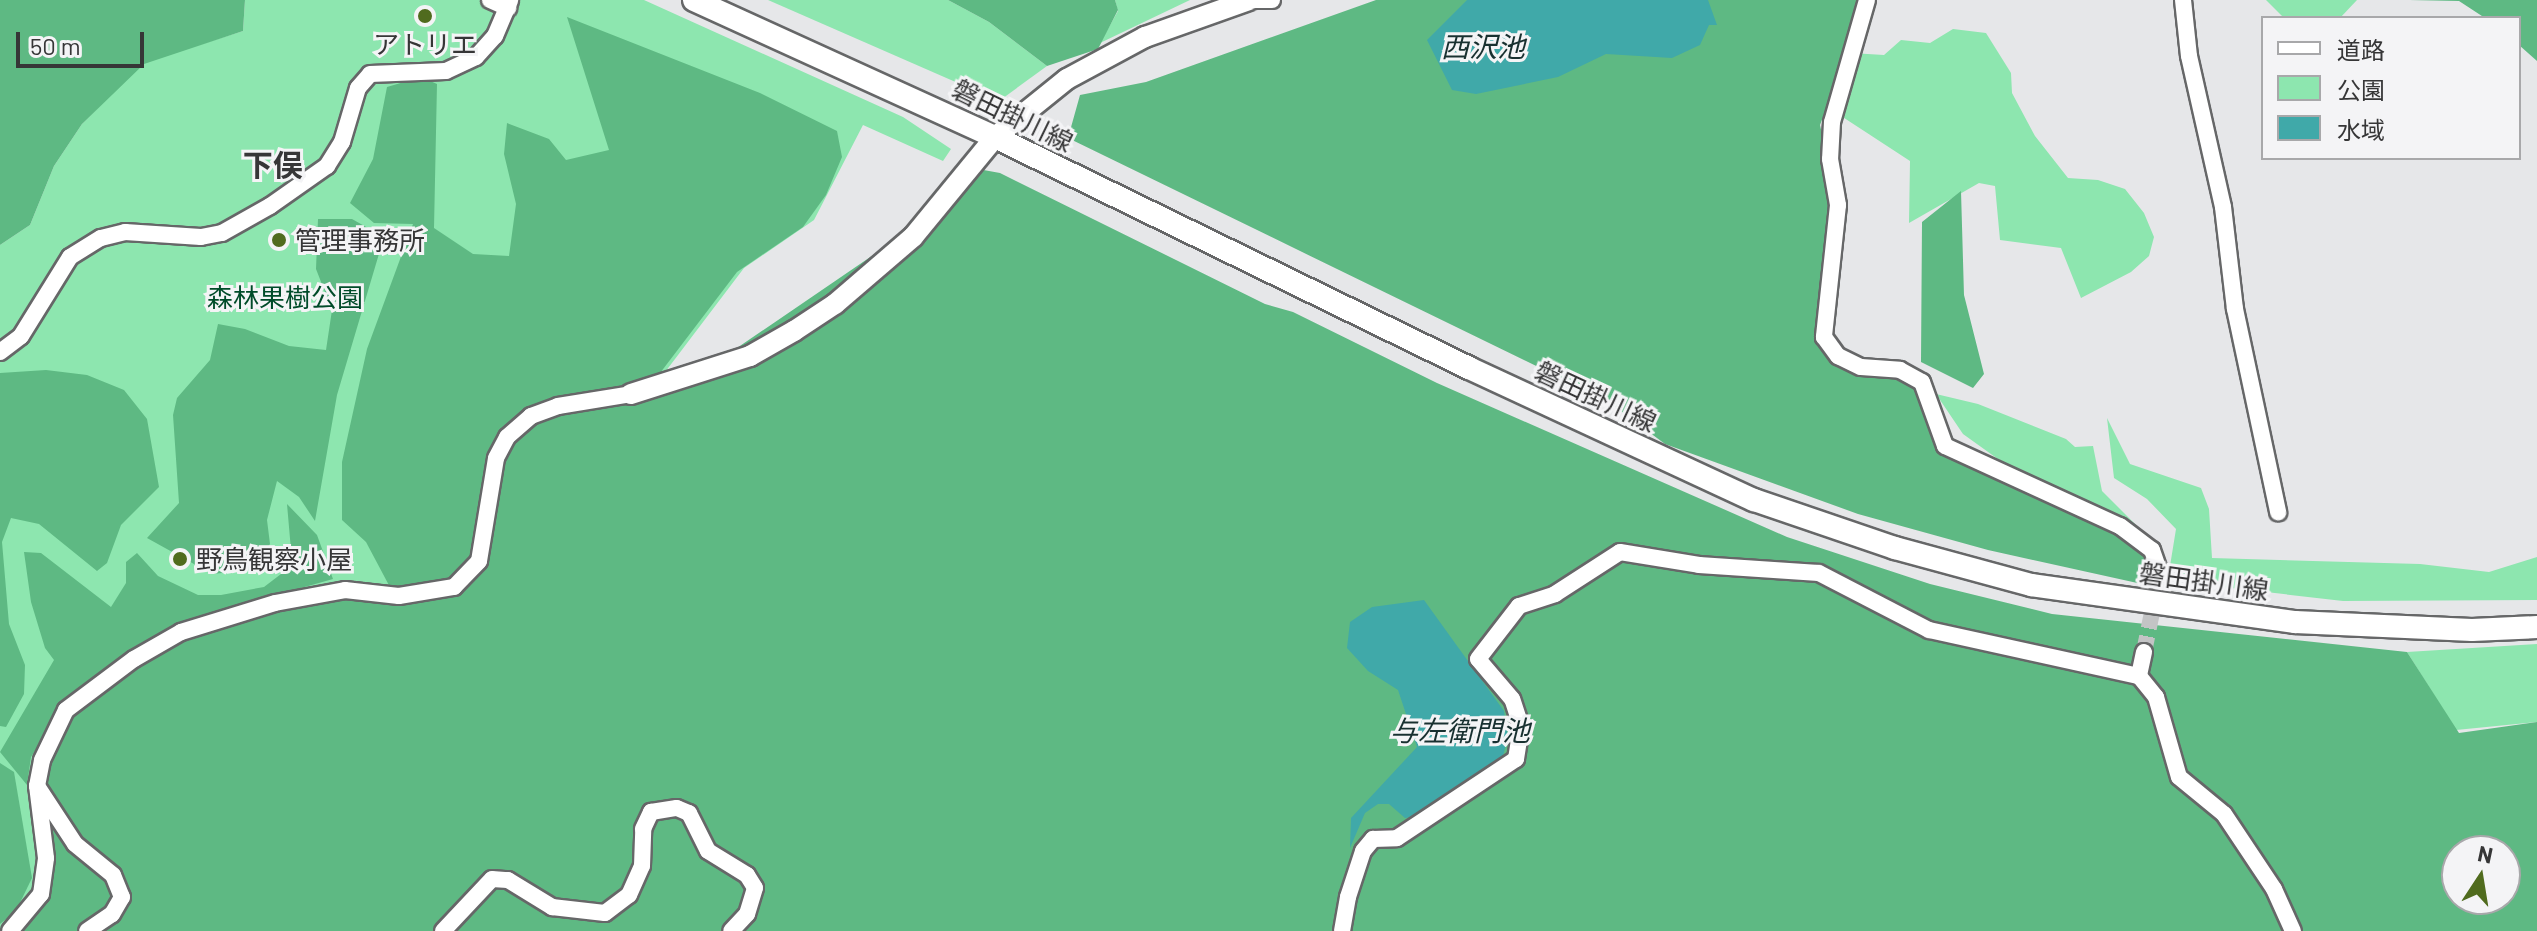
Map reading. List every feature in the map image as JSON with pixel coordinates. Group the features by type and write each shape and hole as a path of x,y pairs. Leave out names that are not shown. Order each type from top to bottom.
{"main road":[{"name":"磐田掛川線","path":"694,0 995,137 1754,500 1895,548 2031,585 2295,622 2472,630 2537,627"}],"street":[{"path":"0,352 21,336 70,257 101,238 125,232 175,237 222,233 270,206 327,166 342,142 358,88 370,74 446,71 476,57 495,36 509,4 490,0"},
{"path":"10,931 41,894 46,858 37,786 42,760 66,710 134,659 181,632 275,603 345,590 399,596 454,587 479,561 496,458 507,437 531,416 558,406 631,394 750,356 835,304 913,237 995,137 1067,79 1145,37 1248,1 1272,0"},
{"path":"1867,0 1832,122 1830,159 1838,205 1824,337 1838,356 1861,367 1900,370 1922,382 1945,446 2120,526 2152,550 2160,573"},
{"path":"2183,0 2189,56 2223,207 2235,309 2278,512"},
{"path":"1342,931 1348,897 1363,851 1373,839 1397,838 1516,759 1521,726 1512,699 1478,659 1519,606 1555,594 1620,552 1699,565 1819,573 1929,630 2139,676 2156,697 2179,777 2224,814 2274,889 2293,931"},
{"path":"2139,676 2144,652"},
{"path":"37,786 75,844 113,875 122,897 112,914 87,931"},
{"path":"443,931 492,879 508,880 552,907 605,913 629,895 642,866 643,829 651,812 677,808 689,813 708,851 747,875 755,888 747,914 731,931"}],"green space":[{"path":"0,0 245,0 243,31 144,64 82,124 54,166 30,225 0,245"},
{"name":"森林果樹公園","path":"245,0 644,0 903,117 951,149 943,161 863,125 814,220 744,268 653,388 479,561 42,887 0,931 0,245 30,225 54,166 82,124 142,63 243,31"},
{"path":"768,0 948,0 989,22 1047,66 999,101"},
{"path":"948,0 1115,0 1118,10 1098,49 1047,66 989,22"},
{"path":"1115,0 1190,0 1100,43 1118,11"},
{"path":"1376,0 1867,0 1820,125 1838,205 1824,337 1851,363 1922,382 1945,446 2152,550 2160,588 1988,550 1858,514 1665,444 1606,400 1068,138 1080,95 1146,82"},
{"path":"2266,0 2357,0 2342,16 2282,16"},
{"path":"2409,0 2537,0 2537,61 2521,47 2521,16 2482,16 2459,1"},
{"path":"567,17 760,93 837,131 842,157 826,195 803,227 737,272 654,381 693,378 945,206 978,169 1000,173 1265,304 1293,312 1437,383 1787,537 1930,584 2052,614 2407,652 2459,733 2537,722 2537,931 1,931 42,887 32,798 49,728 31,757 27,785 0,752 54,660 45,648 31,602 24,552 41,553 111,607 126,583 126,562 137,553 158,576 198,595 221,595 264,587 281,574 291,550 287,504 317,535 333,579 216,612 138,651 345,590 392,591 366,542 342,520 342,462 367,349 413,224 374,223 350,203 373,159 387,87 421,77 437,84 434,228 473,254 509,256 516,204 504,154 507,123 549,139 566,160 609,150","holes":["496,458 479,561 475,554 485,468"]},
{"path":"1953,29 1986,33 2011,73 2012,93 2035,136 2068,178 2098,180 2125,189 2144,213 2154,237 2149,256 2131,272 2081,298 2061,248 2000,240 1995,186 1979,183 1909,223 1910,161 1835,112 1851,53 1884,55 1901,40 1930,43"},
{"path":"1961,191 1964,295 1984,374 1973,388 1921,362 1922,222"},
{"path":"318,219 352,219 384,237 337,395 315,521 299,497 277,481 267,520 270,544 252,570 212,574 147,538 179,503 173,415 177,398 210,360 218,324 245,329 289,346 326,350 332,310 316,269"},
{"path":"46,370 87,375 124,390 147,419 159,487 121,525 107,563 97,571 39,524 11,518 2,542 9,624 25,665 24,694 6,727 0,726 0,373"},
{"path":"1936,394 1978,404 2066,439 2075,447 2093,446 2102,491 2141,530 2030,482 1963,434"},
{"path":"2107,418 2130,464 2201,488 2209,509 2212,558 2420,564 2489,572 2537,557 2537,600 2343,601 2205,585 2170,566 2176,529 2147,499 2114,478"},
{"path":"2537,644 2537,722 2456,730 2407,652"},
{"path":"0,763 14,772 32,878 16,911 0,924"}],"water":[{"name":"西沢池","path":"1467,0 1708,0 1717,25 1709,25 1700,45 1672,58 1606,54 1558,77 1476,94 1452,90 1427,40"},
{"name":"与左衛門池","path":"1424,600 1504,711 1508,738 1502,759 1487,778 1427,815 1405,818 1389,804 1378,804 1365,813 1350,848 1351,818 1417,747 1398,690 1368,671 1347,648 1350,622 1372,607"}],"tunnel":[{"path":"2144,652 2160,573"}],"place":[{"name":"アトリエ","path":"425,16"},
{"name":"管理事務所","path":"279,240"},
{"name":"野鳥観察小屋","path":"180,559"}],"district":[{"name":"下俣","path":"273,164"}]}
